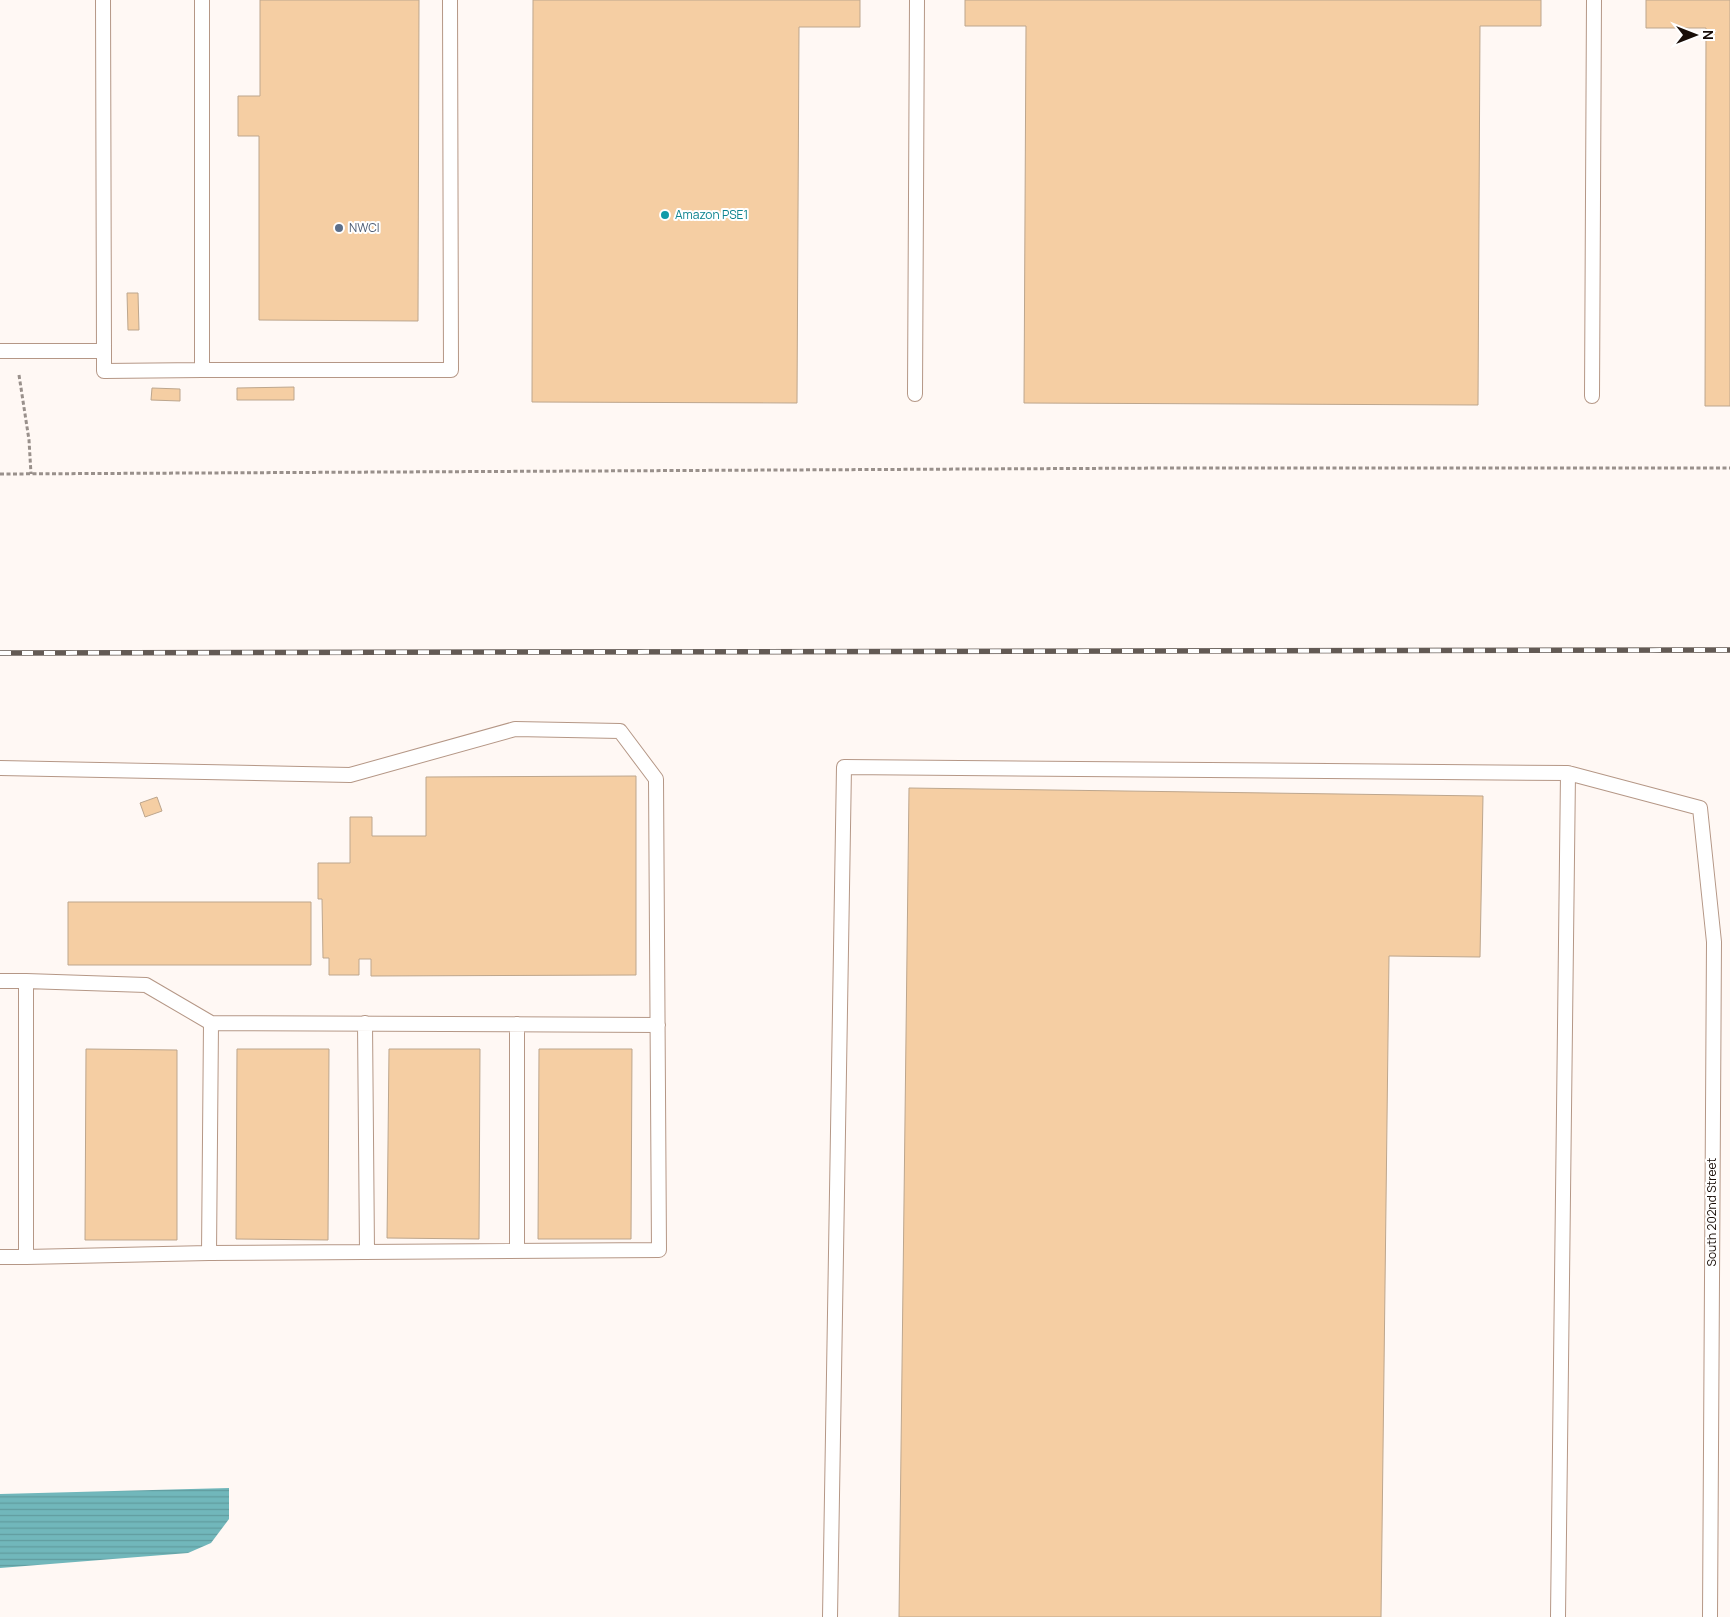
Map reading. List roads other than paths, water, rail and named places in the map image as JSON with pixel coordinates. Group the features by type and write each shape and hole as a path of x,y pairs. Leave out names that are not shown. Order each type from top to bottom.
{"lane":[{"path":"103,0 104,371 451,370 450,0"},
{"path":"202,0 202,370"},
{"path":"915,394 917,0"},
{"path":"1592,396 1594,0"},
{"path":"0,351 104,351"},
{"path":"0,768 350,775 515,729 620,731 656,779 659,1250 209,1253 0,1257"},
{"path":"830,1617 844,767 1568,773 1558,1617"},
{"name":"South 202nd Street","path":"1568,773 1700,808 1714,942 1710,1617"},
{"path":"0,981 146,985 211,1023 658,1024"},
{"path":"26,981 26,1256"},
{"path":"209,1253 211,1023"},
{"path":"365,1023 367,1252"},
{"path":"517,1024 517,1251"}],"water":[{"path":"229,1488 229,1519 211,1543 188,1553 0,1568 0,1494"}],"railway":[{"path":"0,653 1730,650"}],"place":[{"name":"Amazon PSE1","path":"665,215"},
{"name":"NWCI","path":"339,228"}]}
